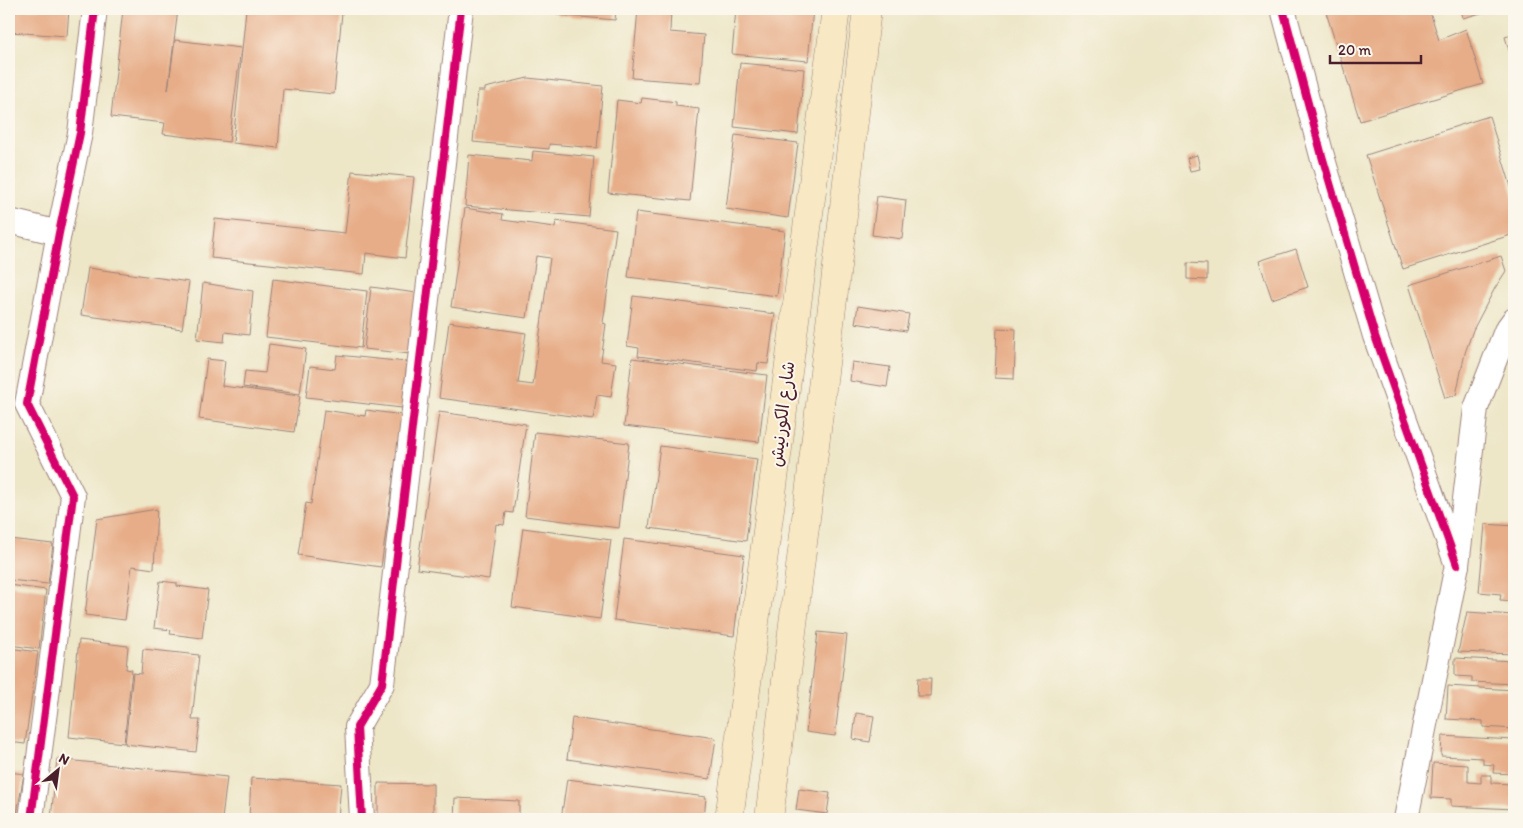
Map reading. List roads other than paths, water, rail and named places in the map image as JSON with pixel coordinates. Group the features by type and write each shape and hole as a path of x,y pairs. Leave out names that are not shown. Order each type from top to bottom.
{"main road":[{"name":"شارع الكورنيش","path":"729,819 836,9"},
{"name":"شارع الكورنيش","path":"769,819 867,9"}],"street":[{"path":"31,819 73,496 27,404 58,234 80,133 95,9"},
{"path":"362,819 357,726 382,684 461,9"},
{"path":"1283,9 1322,156 1375,336 1457,566"},
{"path":"9,221 58,234"},
{"path":"1406,819 1457,566 1476,408 1506,331 1514,320"}]}
